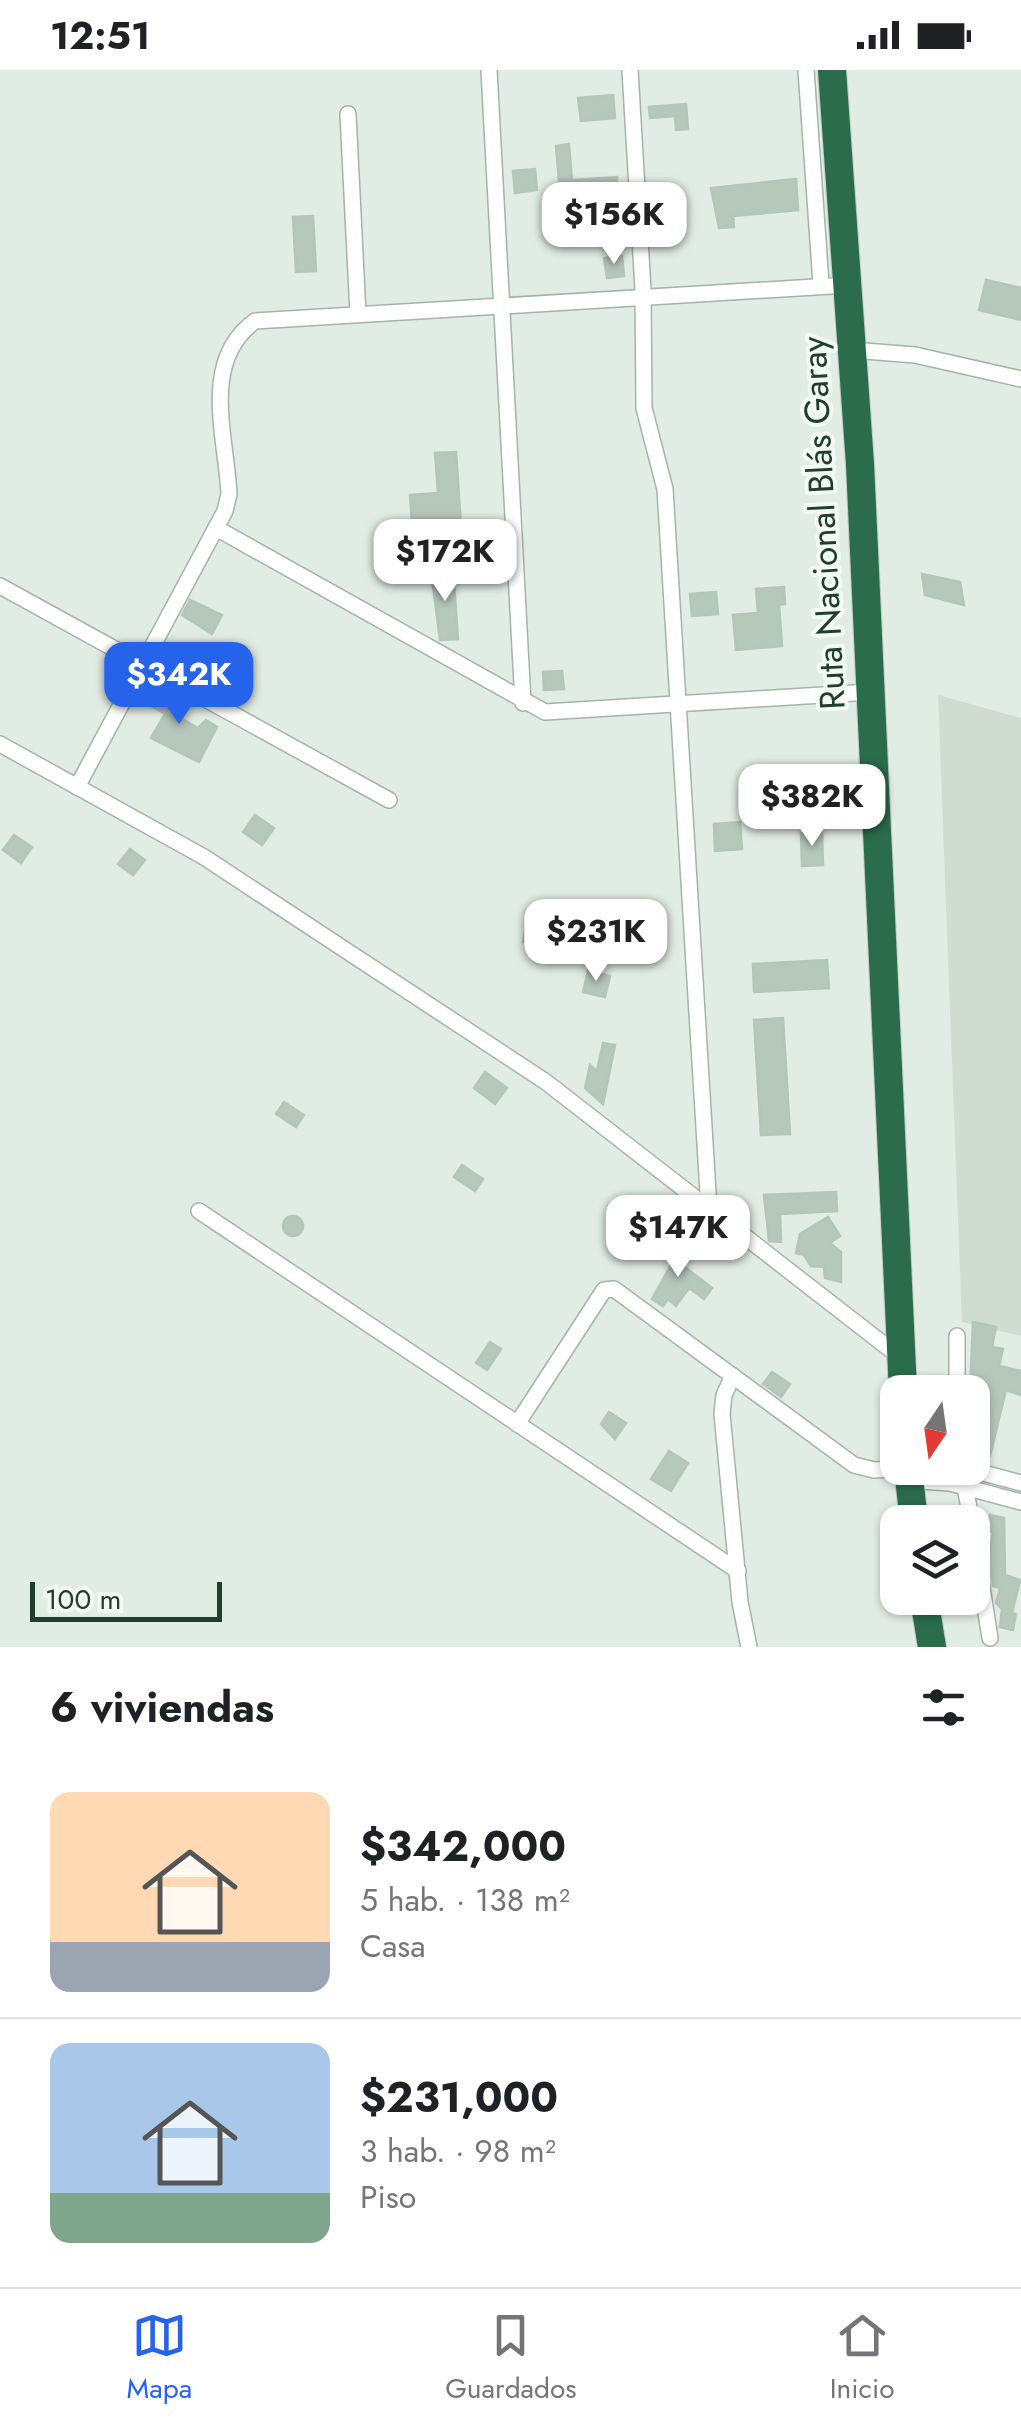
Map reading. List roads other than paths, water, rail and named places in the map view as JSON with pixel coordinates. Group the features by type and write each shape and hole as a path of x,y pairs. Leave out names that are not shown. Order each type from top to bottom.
{"highway":[{"name":"Ruta Nacional Blás Garay","path":"832,70 834,284 852,350 901,1375"},
{"path":"927,1615 932,1647"}],"street":[{"path":"489,70 524,703"},
{"path":"630,70 643,296 644,408 665,490 710,1210"},
{"path":"77,787 216,528 230,494 219,374 240,332 255,320 834,284 806,70"},
{"path":"348,114 358,314"},
{"path":"852,350 915,355 1021,379"},
{"path":"216,528 545,712 870,692"},
{"path":"0,586 389,800"},
{"path":"0,744 204,858 546,1082 900,1357"},
{"path":"199,1211 738,1571"},
{"path":"517,1424 604,1290 614,1289 854,1465 880,1470"},
{"path":"956,1375 957,1336"},
{"path":"733,1376 724,1394 722,1414 749,1647"},
{"path":"990,1475 1021,1482"},
{"path":"956,1485 1021,1502"},
{"path":"966,1485 969,1505"},
{"path":"986,1615 990,1638"}]}
